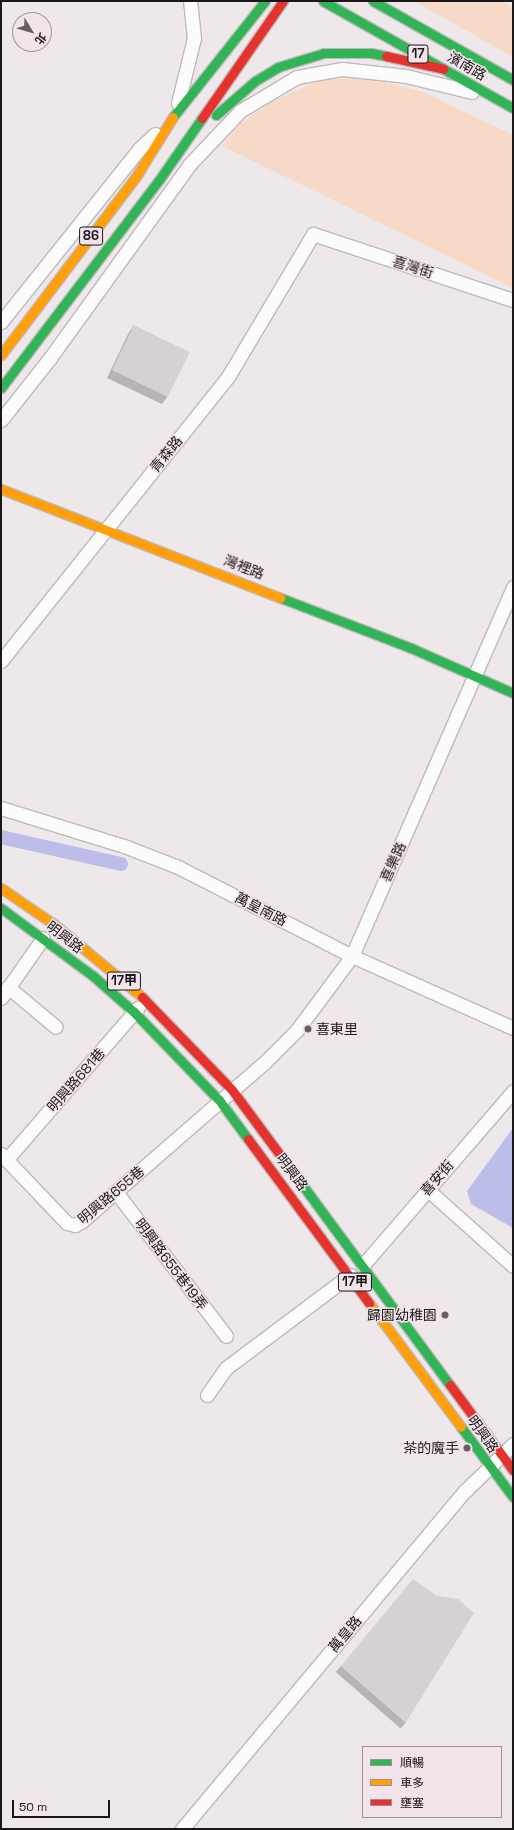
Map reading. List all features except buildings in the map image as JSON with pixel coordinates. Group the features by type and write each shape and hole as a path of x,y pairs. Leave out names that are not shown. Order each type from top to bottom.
{"main road":[{"path":"174,116 265,1"},
{"path":"178,152 282,1"},
{"name":"濱南路","path":"323,1 513,108"},
{"name":"濱南路","path":"373,1 513,80"},
{"path":"178,152 254,81 278,67 300,58 324,53 371,54 444,69"},
{"name":"86","path":"2,354 137,175 174,116"},
{"name":"86","path":"1,388 178,152"},
{"name":"灣裡路","path":"1,489 411,648 513,693"},
{"name":"明興路","path":"1,888 55,925 146,1000 232,1090 363,1265 513,1470"},
{"name":"明興路","path":"1,908 92,975 134,1012 219,1100 513,1497"}],"street":[{"path":"1,322 139,149 174,116 194,38 190,1"},
{"path":"1,420 50,358 189,165 240,111 297,77 342,69 406,76 492,96"},
{"name":"喜灣街","path":"313,234 513,300"},
{"name":"青森路","path":"1,661 229,375 313,234"},
{"name":"喜樂路","path":"219,1100 232,1090 297,1030 352,956 476,676 513,588"},
{"name":"萬皇南路","path":"1,808 124,846 178,866 352,956 513,1028"},
{"path":"43,938 5,992 56,1027"},
{"name":"明興路681巷","path":"4,1157 146,1000"},
{"name":"喜安街","path":"363,1265 513,1091"},
{"name":"明興路655巷","path":"4,1157 66,1223 75,1225 82,1221 116,1192 219,1100"},
{"path":"428,1190 513,1266"},
{"name":"明興路655巷19弄","path":"116,1192 226,1336"},
{"path":"207,1395 226,1368 350,1275"},
{"name":"萬皇路","path":"182,1829 460,1497 513,1444"}],"shaded area":[{"path":"414,1 501,1 513,8 513,57"},
{"path":"368,78 423,92 513,135 513,288 222,146 241,123 275,100 323,79"}],"water":[{"path":"513,1128 513,1228 471,1204 467,1191"}],"waterway":[{"path":"1,837 121,864"}],"traffic: fast":[{"path":"173,117 265,1"},
{"path":"323,1 513,108"},
{"path":"373,1 513,80"},
{"path":"216,115 255,81 278,67 324,53 371,53 386,56"},
{"path":"1,388 159,180 202,118"},
{"path":"281,598 411,648 513,693"},
{"path":"1,908 92,975 134,1012 219,1100 248,1139"},
{"path":"295,1175 450,1385"},
{"path":"461,1427 513,1497"}],"traffic: slow":[{"path":"1,355 137,175 173,117"},
{"path":"1,489 281,598"},
{"path":"1,888 55,925 142,997"},
{"path":"369,1303 461,1427"}],"traffic: jam":[{"path":"202,118 283,1"},
{"path":"386,56 444,69"},
{"path":"142,997 232,1090 295,1175"},
{"path":"248,1139 369,1303"},
{"path":"450,1385 513,1470"}],"place":[{"name":"喜東里","path":"308,1029"},
{"name":"歸園幼稚園","path":"445,1315"},
{"name":"茶的魔手","path":"467,1448"}]}
